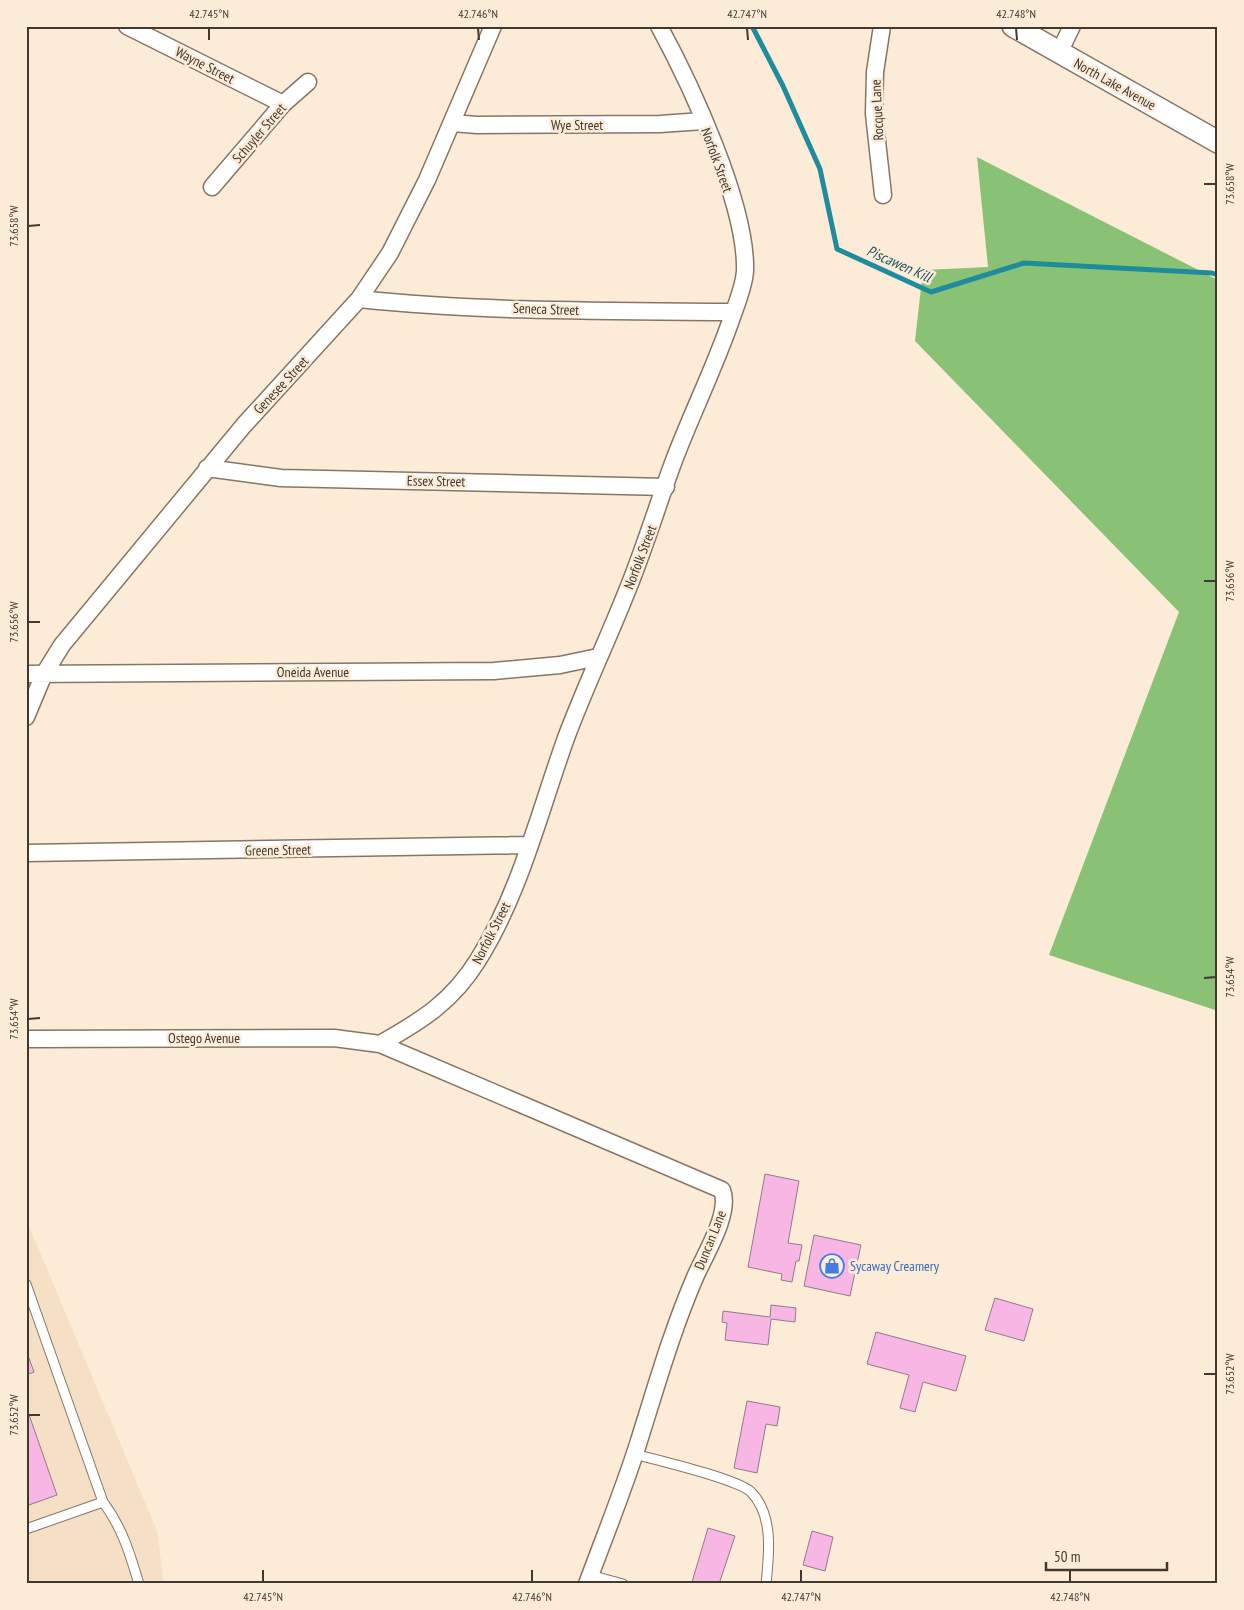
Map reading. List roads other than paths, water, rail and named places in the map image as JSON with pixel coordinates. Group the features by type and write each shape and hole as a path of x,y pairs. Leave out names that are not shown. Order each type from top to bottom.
{"street":[{"name":"Wayne Street","path":"127,26 283,104"},
{"name":"Norfolk Street","path":"380,1044 424,1019 440,1007 462,983 478,960 496,927 517,880 566,738 629,586 733,312 745,275 744,246 736,213 703,121 659,26"},
{"name":"Rocque Lane","path":"882,26 875,72 874,114 884,195"},
{"name":"North Lake Avenue","path":"1013,26 1218,142"},
{"path":"1059,53 1072,26"},
{"name":"Genesee Street","path":"26,717 44,674 62,645 208,468 359,299 390,253 427,180 490,27"},
{"name":"Schuyler Street","path":"212,187 283,104 308,82"},
{"name":"Wye Street","path":"452,123 477,125 660,124 703,121"},
{"name":"Seneca Street","path":"359,299 402,303 621,311 733,312"},
{"name":"Essex Street","path":"208,468 281,478 666,487"},
{"name":"Oneida Avenue","path":"26,674 494,671 560,665 598,657"},
{"name":"Greene Street","path":"26,853 529,845"},
{"name":"Ostego Avenue","path":"26,1039 334,1038 380,1044"},
{"name":"Duncan Lane","path":"380,1044 722,1190 725,1198 722,1214 686,1299 658,1374 634,1454 588,1579"}],"lane":[{"path":"26,1284 103,1502 117,1520 130,1552 138,1584"},
{"path":"634,1454 730,1481 751,1491 766,1523 770,1552 766,1584"},
{"path":"26,1529 103,1502"},
{"path":"588,1579 622,1584"}],"waterway":[{"name":"Piscawen Kill","path":"752,26 783,86 820,169 837,249 931,292 1024,263 1212,273 1218,275"}],"place":[{"name":"Sycaway Creamery","path":"832,1266"}]}
